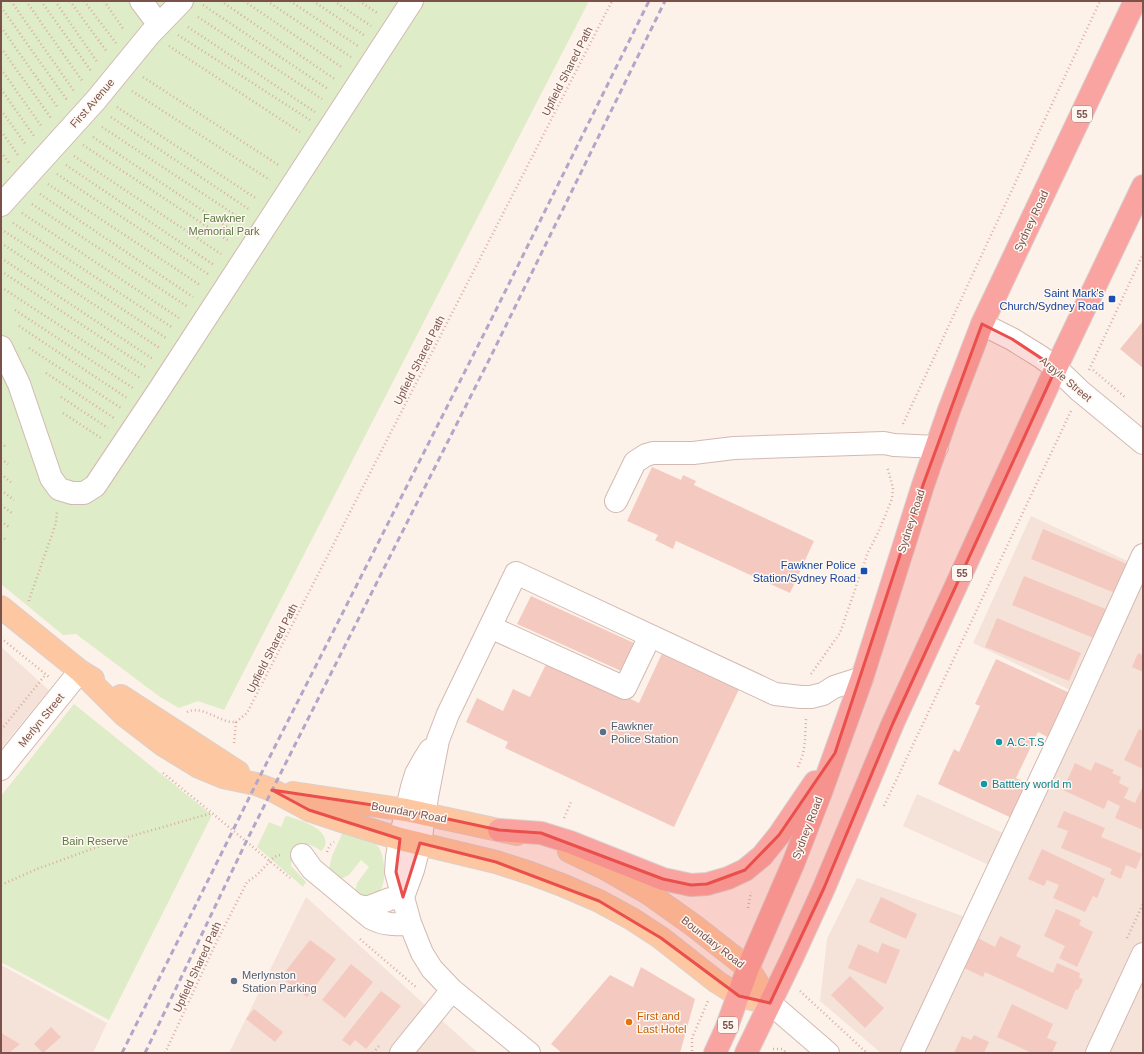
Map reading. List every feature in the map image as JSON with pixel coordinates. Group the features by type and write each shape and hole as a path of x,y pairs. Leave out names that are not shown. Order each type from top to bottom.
{"highway":[{"name":"Sydney Road","path":"715,1053 739,996 748,968 793,864 835,753 862,678 900,557 937,447 982,324 1135,1"},
{"name":"55","path":"746,1053 794,956 824,888 892,723 1056,368 1143,186"},
{"path":"499,830 541,833 570,842 663,879 691,884 707,884 728,878 745,870 762,856 835,753"}],"main road":[{"name":"Boundary Road","path":"1,607 80,671 264,787 309,810 410,841 496,862 562,885 598,901 632,919 661,938 717,982 739,996 770,1003"},
{"name":"Boundary Road","path":"264,787 346,802 416,812 516,834 562,848 608,870 648,893 693,925 748,968 770,1003"}],"street":[{"path":"67,132 171,15 141,1"},
{"path":"1,347 19,384 51,478 59,489 72,493 84,493 95,486 412,1"},
{"name":"Argyle Street","path":"982,324 1041,356 1143,444"},
{"path":"616,501 636,462 646,455 654,453 694,453 734,448 868,443 937,447"},
{"path":"912,1053 1143,555"},
{"path":"529,1053 445,998 432,969 422,953 410,923 403,897 413,870 410,841 416,812 416,774 438,740 448,714 516,573 775,694 806,697 823,694 834,687 862,678"},
{"path":"490,627 625,688 650,636"},
{"name":"Merlyn Street","path":"1,769 80,671"},
{"path":"302,855 312,869 378,922 397,925 410,923"},
{"path":"356,905 369,907 390,899 403,897"},
{"path":"1096,1053 1143,954"},
{"path":"401,1053 445,998"},
{"path":"770,1003 828,1053"}],"path":[{"path":"11,1 67,132 196,333"},
{"path":"26,1 67,132 196,333"},
{"path":"41,1 67,132 196,333"},
{"path":"55,1 67,132 196,333"},
{"path":"70,1 67,132 196,333"},
{"path":"84,1 67,132 196,333"},
{"path":"104,1 128,35"},
{"path":"221,1 354,90"},
{"path":"244,1 354,90"},
{"path":"267,1 354,90"},
{"path":"290,1 354,90"},
{"path":"313,1 354,90"},
{"path":"334,1 354,90"},
{"name":"Upfield Shared Path","path":"236,722 247,713 251,706 612,1"},
{"path":"797,769 803,754 805,741 806,691 811,675 840,633 868,552 878,533 892,499 893,488 887,467 889,456 1100,1"},
{"path":"1,7 67,132 196,333"},
{"path":"171,15 354,90"},
{"path":"171,15 354,90"},
{"path":"171,15 354,90"},
{"path":"171,15 354,90"},
{"path":"171,15 354,90"},
{"path":"1,27 196,333"},
{"path":"1,48 67,132 196,333"},
{"path":"1,69 67,132 196,333"},
{"path":"1,89 67,132 196,333"},
{"path":"1,110 67,132 292,184"},
{"path":"1,131 67,132 292,184"},
{"path":"67,132 196,333"},
{"path":"67,132 196,333"},
{"path":"1,229 196,333"},
{"path":"1,243 196,333"},
{"path":"882,810 1143,254"},
{"path":"1,258 196,333"},
{"path":"1,271 196,333"},
{"path":"1,287 196,333"},
{"path":"15,310 196,333"},
{"path":"19,326 196,333"},
{"path":"29,348 196,333"},
{"path":"46,373 196,333"},
{"path":"61,397 196,333"},
{"path":"63,413 196,333"},
{"path":"1090,368 1131,402"},
{"path":"1,443 6,447"},
{"path":"1,459 8,464"},
{"path":"1,474 13,484"},
{"path":"34,605 28,600 56,523 59,489"},
{"path":"1,490 14,500"},
{"path":"1,505 12,513"},
{"path":"1,521 9,527"},
{"path":"1,536 5,539"},
{"path":"1,638 65,690"},
{"path":"1,730 46,674"},
{"path":"183,716 190,710 198,710 225,721 236,722 234,745"},
{"path":"161,771 290,879"},
{"path":"563,819 571,802"},
{"path":"1,885 37,869 114,841 212,813"},
{"name":"Upfield Shared Path","path":"165,1053 215,945 247,882 257,875 274,857 282,854 302,855"},
{"path":"357,937 445,998"},
{"path":"798,990 867,1053"},
{"path":"771,1049 782,1049 787,1053"}],"highlighted area":[{"path":"982,324 1012,339 1056,368 893,723 824,888 770,1003 739,996 661,938 599,901 496,862 420,843 403,897 396,872 400,839 309,810 272,790 406,810 499,830 541,833 663,879 691,885 707,884 745,870 779,835 835,753 923,485"}],"shaded area":[{"path":"1031,516 1134,564 1143,546 1143,1053 881,1053 820,1001 827,939 857,878 968,918 1074,692 973,643"},
{"path":"1,647 49,690 1,748"},
{"path":"917,794 1003,833 989,865 903,826"},
{"path":"306,897 478,1053 229,1053"},
{"path":"1,965 107,1023 93,1053 1,1053"}],"green space":[{"name":"Fawkner Memorial Park","path":"1,1 589,1 224,710 198,701 179,708 160,697 76,634 63,635 1,584"},
{"name":"Bain Reserve","path":"74,704 212,815 109,1020 1,962 1,796"},
{"path":"287,816 312,826 323,834 325,840 325,846 321,851 313,846 305,844 298,845 294,852 291,866 306,882 303,887 257,847 269,822 281,827 285,817"},
{"path":"345,833 369,840 376,844 379,848 383,859 384,879 381,889 375,896 362,896 355,891 357,883 369,867 361,860 349,875 341,879 329,869 332,856 342,834"}],"building":[{"path":"1143,321 1143,368 1120,349"},
{"path":"652,467 681,480 683,475 696,481 694,485 814,541 790,593 676,541 673,549 655,540 658,535 627,521"},
{"path":"1043,529 1127,564 1115,593 1031,559"},
{"path":"1024,576 1108,610 1096,639 1012,605"},
{"path":"531,596 634,643 621,671 517,624"},
{"path":"997,618 1081,653 1069,681 985,647"},
{"name":"Fawkner Police Station","path":"664,649 741,685 674,827 505,748 508,742 466,722 477,698 503,711 513,689 530,697 548,660 639,703"},
{"path":"1138,653 1143,655 1143,672 1132,667"},
{"path":"996,659 1072,694 1051,739 1038,732 1016,778 1030,785 1014,819 938,784 954,749 959,752 980,706 975,704"},
{"path":"1139,729 1143,731 1143,769 1124,760"},
{"path":"1095,762 1114,770 1112,773 1121,777 1119,783 1129,788 1124,798 1135,803 1143,786 1143,830 1115,818 1120,806 1108,800 1104,809 1063,790 1075,763 1091,771"},
{"path":"1064,811 1105,828 1101,837 1142,854 1136,869 1126,865 1121,879 1110,874 1112,869 1061,848 1068,831 1057,827"},
{"path":"1042,849 1105,879 1097,898 1093,896 1085,912 1053,898 1059,885 1047,880 1044,886 1028,879"},
{"path":"881,897 917,914 906,939 869,922"},
{"path":"1056,909 1081,920 1079,925 1093,932 1077,967 1059,958 1065,946 1044,936"},
{"path":"1000,936 1021,946 1016,956 1053,973 1057,963 1080,973 1079,977 1083,980 1078,990 1076,989 1067,1010 985,972 983,977 962,967 976,937 995,947"},
{"path":"310,940 336,959 307,997 281,977"},
{"path":"882,943 900,950 886,984 848,968 858,944 878,953"},
{"path":"351,964 373,982 345,1018 322,1000"},
{"name":"First and Last Hotel","path":"641,967 695,999 680,1053 562,1053 551,1044 610,975 633,987"},
{"path":"850,976 884,1008 865,1028 831,995"},
{"path":"381,991 401,1006 366,1049 355,1040 350,1046 342,1040"},
{"path":"1012,1004 1053,1024 1047,1038 1057,1042 1052,1053 1032,1053 997,1037"},
{"path":"254,1009 283,1032 275,1042 246,1019"},
{"path":"51,1027 61,1037 43,1053 34,1044"},
{"path":"1,1033 20,1044 9,1053 1,1053"},
{"path":"974,1035 989,1042 984,1053 954,1053 962,1036 971,1040"}],"railway":[{"path":"122,1053 256,784 492,318 649,1"},
{"path":"145,1053 246,842 491,356 665,1"}],"place":[{"name":"Saint Mark's Church/Sydney Road","path":"1112,299"},
{"name":"Fawkner Police Station/Sydney Road","path":"864,571"},
{"name":"Fawkner Police Station","path":"603,732"},
{"name":"A.C.T.S","path":"999,742"},
{"name":"Batttery world m","path":"984,784"},
{"name":"Merlynston Station Parking","path":"234,981"},
{"name":"First and Last Hotel","path":"629,1022"}]}
